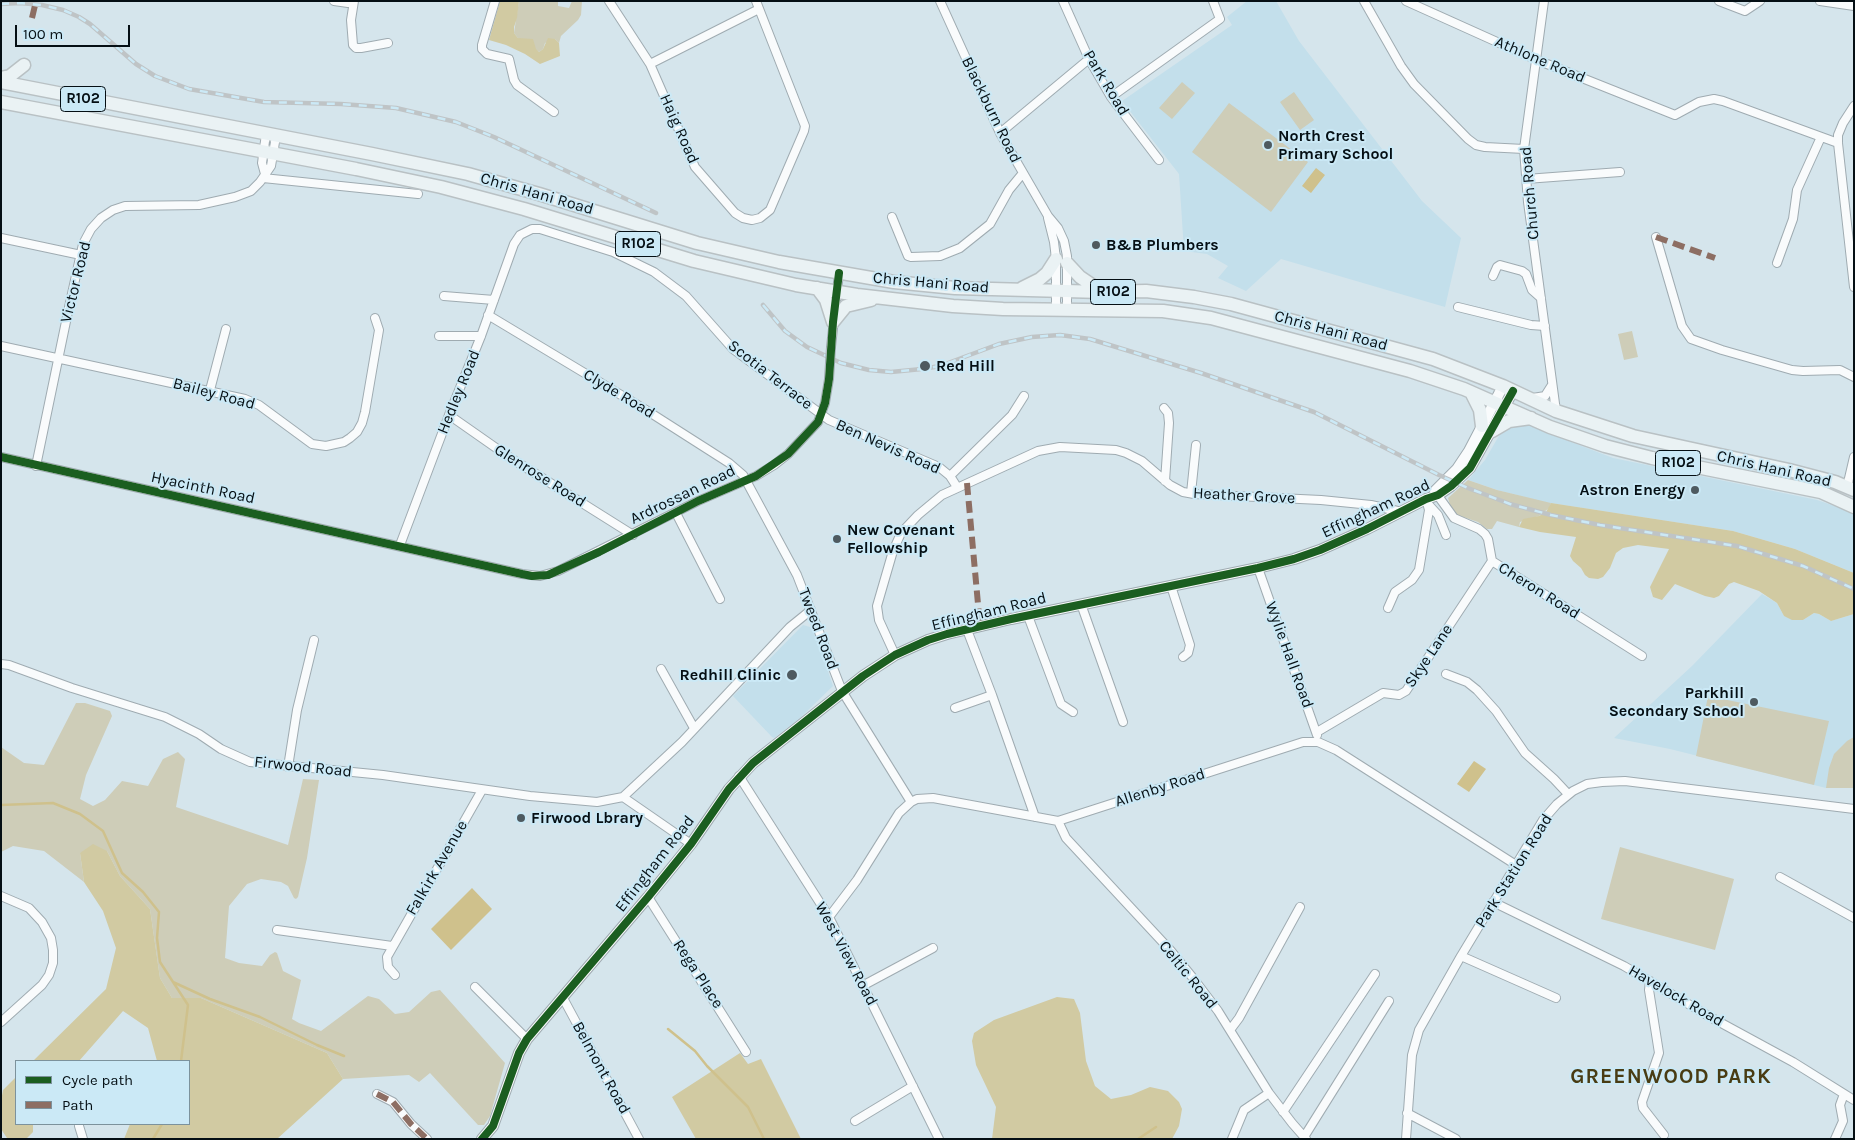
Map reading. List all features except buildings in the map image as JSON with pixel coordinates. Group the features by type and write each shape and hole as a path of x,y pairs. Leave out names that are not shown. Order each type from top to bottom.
{"main road":[{"path":"1,78 10,76 24,65"},
{"name":"Chris Hani Road","path":"1,82 468,174 697,243 779,262 839,273 894,282 954,288 1153,292 1231,304 1434,359 1508,388 1556,411 1633,436 1789,470 1850,488"},
{"name":"Chris Hani Road","path":"1,102 356,169 458,191 694,261 817,288 881,298 993,309 1163,311 1211,318 1410,371 1471,392 1550,427 1605,446 1652,458 1821,492 1854,507"},
{"path":"1020,290 1040,279 1062,261 1080,277 1102,292"},
{"path":"817,288 826,300 833,322"},
{"path":"833,322 846,306 881,298"},
{"path":"1471,392 1487,429 1509,421 1531,418"}],"street":[{"path":"334,1 348,3 353,1 351,20 353,45 356,48 388,43"},
{"path":"495,1 482,45 484,52 509,59 517,85 554,112"},
{"name":"Haig Road","path":"609,1 650,64 698,172 736,213 743,218 752,220 768,213 772,206 805,126 757,5"},
{"name":"Blackburn Road","path":"940,1 1000,133 1048,216 1058,228 1064,242 1062,310"},
{"name":"Park Road","path":"1063,1 1089,59 1111,97 1159,160"},
{"path":"1111,97 1220,19 1213,1"},
{"path":"1364,1 1401,66 1414,84 1468,139 1485,148 1524,149"},
{"name":"Athlone Road","path":"1406,1 1536,60 1675,115 1699,102 1714,99 1821,137"},
{"name":"Church Road","path":"1544,1 1524,149 1526,179 1556,411"},
{"path":"1720,1 1744,11 1747,11 1760,1"},
{"path":"1820,1 1854,6"},
{"path":"650,64 757,5"},
{"path":"1000,133 1089,59"},
{"path":"1854,106 1838,135 1854,287"},
{"name":"Victor Road","path":"36,466 83,244 92,229 101,218 113,210 125,206 197,205 251,191 271,166 268,153 271,135"},
{"path":"1777,263 1793,219 1794,202 1799,184 1821,137 1838,143"},
{"path":"1526,179 1620,172"},
{"path":"892,217 907,254 911,258 940,256 960,248 990,224 1009,190 1023,173"},
{"path":"264,176 418,194"},
{"name":"Blackburn Road","path":"1048,216 1054,242 1062,261 1062,290"},
{"name":"Scotia Terrace","path":"517,238 528,230 540,229 613,252 654,272 686,296 733,348 821,415"},
{"path":"1656,237 1682,326 1691,339 1792,370 1840,370 1854,377"},
{"path":"1,238 81,255"},
{"name":"Hedley Road","path":"400,545 517,238"},
{"path":"1493,276 1500,265 1522,271 1526,274 1530,288 1541,298"},
{"name":"Ardrossan Road","path":"400,545 522,574 540,576 558,571 720,490 767,470 788,454 812,429 821,415 829,379 839,273"},
{"path":"444,296 494,300"},
{"path":"1458,307 1531,325 1545,326"},
{"name":"Clyde Road","path":"488,315 711,451 735,468 746,480"},
{"name":"Bailey Road","path":"1,346 245,399 259,404 312,444 326,446 344,442 357,432 365,412 378,330 375,318"},
{"path":"210,390 226,329"},
{"path":"439,336 481,336"},
{"path":"1529,399 1545,396 1552,385"},
{"name":"Effingham Road","path":"485,1138 500,1110 519,1052 527,1039 691,844 739,776 842,691 878,665 928,640 1081,604 1258,568 1308,555 1427,501 1436,493 1451,486 1470,468 1508,388"},
{"path":"950,476 1012,416 1024,396"},
{"path":"1164,408 1168,413 1169,423 1165,480"},
{"name":"Glenrose Road","path":"449,415 509,456 633,535"},
{"name":"Ben Nevis Road","path":"821,415 852,431 939,467 950,476 957,487 933,501 905,527 893,551 877,606 879,620 895,655"},
{"path":"1191,494 1196,445"},
{"name":"Heather Grove","path":"957,487 1038,451 1060,447 1116,450 1126,452 1142,460 1182,492 1191,494 1321,500 1372,505 1402,512"},
{"path":"1850,488 1854,456"},
{"name":"Hyacinth Road","path":"1,457 400,545"},
{"name":"Tweed Road","path":"746,480 797,575 842,691 911,802"},
{"name":"Cheron Road","path":"1436,493 1454,518 1479,529 1485,534 1492,561 1642,656"},
{"path":"1427,501 1438,515 1446,535"},
{"path":"1388,608 1395,592 1412,580 1419,570 1428,519 1427,501"},
{"path":"676,513 720,599"},
{"name":"Skye Lane","path":"1317,732 1383,693 1399,695 1406,691 1492,561"},
{"name":"Wylie Hall Road","path":"1258,568 1317,732 1318,742"},
{"path":"1171,586 1190,645 1188,653 1183,656"},
{"path":"1081,604 1123,722"},
{"path":"691,844 623,797 694,728 790,627 811,610"},
{"path":"1028,616 1061,704 1073,712"},
{"path":"969,635 1035,817"},
{"path":"288,767 297,710 314,640"},
{"name":"Firwood Road","path":"1,664 9,665 72,688 165,717 199,734 221,749 250,762 383,776 482,790 582,801 597,802 623,797"},
{"path":"661,669 694,728"},
{"path":"1446,674 1467,682 1477,690 1496,711 1525,752 1554,778 1568,794"},
{"path":"956,708 992,695"},
{"name":"Allenby Road","path":"911,802 924,798 933,798 1058,821 1289,745 1303,742 1318,742"},
{"path":"1318,742 1336,750 1516,865"},
{"name":"West View Road","path":"739,776 829,917 939,1139"},
{"name":"Park Station Road","path":"1406,1139 1412,1055 1416,1037 1461,956 1543,820 1568,794 1587,784 1625,781 1854,809"},
{"name":"Falkirk Avenue","path":"396,975 388,967 386,961 392,946 482,790"},
{"path":"829,917 856,880 899,813 911,802"},
{"name":"Celtic Road","path":"1058,821 1066,838 1170,951 1218,1011 1269,1093 1302,1137"},
{"path":"1780,878 1854,918"},
{"path":"1,896 29,908 42,922 51,938 53,950 53,963 49,975 42,985 1,1022"},
{"name":"Rega Place","path":"648,897 746,1052"},
{"name":"Havelock Road","path":"1493,902 1650,980 1712,1018 1793,1062 1849,1097"},
{"path":"1230,1030 1239,1018 1300,907"},
{"path":"277,930 392,946"},
{"path":"864,985 934,948"},
{"path":"1461,956 1556,998"},
{"path":"1283,1112 1375,974"},
{"path":"1650,980 1649,990 1659,1053 1642,1102 1643,1108 1664,1135"},
{"path":"475,987 527,1039"},
{"name":"Belmont Road","path":"563,998 635,1138"},
{"path":"1302,1137 1389,1001"},
{"path":"854,1121 913,1086"},
{"path":"1835,1139 1843,1121 1840,1102 1849,1097 1854,1089"},
{"path":"1232,1139 1244,1110 1269,1093"},
{"path":"377,1094 393,1102 411,1124 427,1139"},
{"path":"1407,1112 1456,1139"},
{"path":"79,1126 83,1139"}],"shaded area":[{"path":"500,1 519,1 514,27 514,33 518,38 533,39 539,52 543,49 548,38 555,39 559,43 560,56 540,64 506,45 489,40"},
{"name":"North Crest Primary School","path":"1247,1 1276,1 1299,41 1422,201 1461,238 1445,307 1281,259 1246,291 1218,278 1228,266 1207,254 1184,251 1179,174 1122,101 1232,25 1227,17"},
{"path":"1316,168 1325,175 1311,193 1302,186"},
{"path":"1515,425 1527,425 1613,458 1817,500 1854,513 1854,573 1795,549 1733,531 1544,502 1497,490 1468,480 1485,460 1500,434"},
{"path":"1551,503 1733,531 1795,549 1854,573 1854,614 1831,621 1814,613 1803,620 1792,620 1784,616 1777,603 1759,591 1734,582 1729,584 1719,596 1714,598 1675,584 1662,600 1653,597 1650,587 1669,549 1638,545 1623,548 1616,553 1610,568 1603,577 1598,579 1589,578 1570,556 1576,537 1519,527 1523,519 1539,516 1546,512"},
{"name":"Parkhill Secondary School","path":"1762,594 1777,603 1784,616 1803,620 1814,613 1831,621 1854,614 1854,788 1826,788 1670,749 1614,738 1692,666"},
{"name":"Redhill Clinic","path":"803,625 814,630 833,686 799,719 774,738 733,696"},
{"path":"1474,761 1486,769 1469,792 1457,784"},
{"path":"93,844 107,851 120,876 150,909 160,978 172,998 201,998 327,1053 343,1079 277,1139 124,1139 130,1125 190,1125 190,1060 157,1060 148,1028 123,1011 80,1060 34,1060 106,989 116,948 103,911 84,882 80,853"},
{"path":"472,888 492,909 451,950 431,929"},
{"path":"1057,997 1074,999 1080,1013 1086,1061 1095,1086 1111,1099 1131,1095 1150,1087 1168,1091 1179,1102 1182,1109 1179,1126 1172,1139 992,1139 996,1107 976,1065 972,1041 974,1033 994,1020"},
{"path":"740,1053 748,1064 761,1059 801,1139 696,1139 672,1097"},
{"path":"15,1078 15,1125 33,1125 33,1132 26,1139 7,1138 1,1129 3,1090"}],"green space":[{"path":"519,1 558,1 558,6 569,8 572,1 582,1 581,15 561,36 559,43 555,39 545,43 543,49 539,52 518,38 514,33"},
{"path":"1182,82 1195,93 1172,119 1159,108"},
{"path":"1294,92 1314,120 1300,130 1280,102"},
{"path":"1229,103 1308,162 1271,212 1192,152"},
{"path":"1632,331 1638,357 1624,360 1618,334"},
{"path":"1468,480 1497,490 1551,503 1549,508 1539,516 1520,522 1519,527 1497,521 1492,529 1487,529 1478,522 1457,515 1450,505 1448,498"},
{"path":"1708,696 1829,721 1814,785 1696,756"},
{"path":"76,703 85,703 110,711 112,716 86,775 80,799 93,806 105,800 122,781 148,786 163,759 178,752 185,759 176,807 288,845 303,779 319,780 307,858 298,897 294,898 288,886 281,882 261,879 247,884 229,906 225,958 239,963 262,966 270,955 275,952 277,953 283,971 301,980 292,1019 321,1031 368,996 379,999 395,1014 409,1012 431,992 440,990 505,1063 490,1116 484,1125 478,1125 430,1073 419,1082 409,1075 343,1079 327,1053 201,998 172,998 160,978 150,909 120,876 107,851 80,853 84,882 44,851 13,846 1,852 1,747 24,763 44,765"},
{"path":"1854,737 1854,788 1826,788 1829,768 1834,754"},
{"path":"1620,847 1734,879 1715,950 1601,919"}],"waterway":[{"path":"1,805 53,803 80,814 103,831 122,873 143,892 159,912 157,938 160,962 188,1005 181,1060"},
{"path":"173,982 210,999 260,1017 344,1056"},
{"path":"668,1029 695,1051 707,1066 748,1107 764,1139"},
{"path":"153,1139 161,1125"},
{"path":"1138,1139 1156,1127"}],"railway":[{"path":"1,4 42,5 63,10 79,17 90,24 136,64 155,76 189,89 264,102 396,108 456,122 494,137 656,213"},
{"path":"763,305 785,331 807,347 841,363 869,370 891,372 940,366 999,344 1032,337 1060,335 1090,339 1201,373 1314,412 1439,475 1510,504 1600,525 1737,546 1803,566 1854,589"}],"marked path":[{"path":"32,18 36,1"},
{"path":"1656,237 1715,258"},
{"path":"967,483 980,626"},
{"path":"377,1094 393,1102 411,1124 427,1139"}],"cycle path":[{"path":"1,457 522,574 532,576 548,575 599,552 698,501 756,476 788,454 818,422 825,403 839,273"},
{"path":"482,1139 493,1126 519,1053 527,1039 691,844 729,789 753,763 863,676 895,655 928,640 947,634 1258,568 1320,550 1438,495 1451,486 1470,468 1513,391"}],"place":[{"name":"North Crest Primary School","path":"1268,145"},
{"name":"B&B Plumbers","path":"1096,245"},
{"name":"Red Hill","path":"925,366"},
{"name":"Astron Energy","path":"1695,490"},
{"name":"New Covenant Fellowship","path":"837,539"},
{"name":"Redhill Clinic","path":"792,675"},
{"name":"Parkhill Secondary School","path":"1754,702"},
{"name":"Firwood Lbrary","path":"521,818"}],"district":[{"name":"GREENWOOD PARK","path":"1671,1077"}]}
